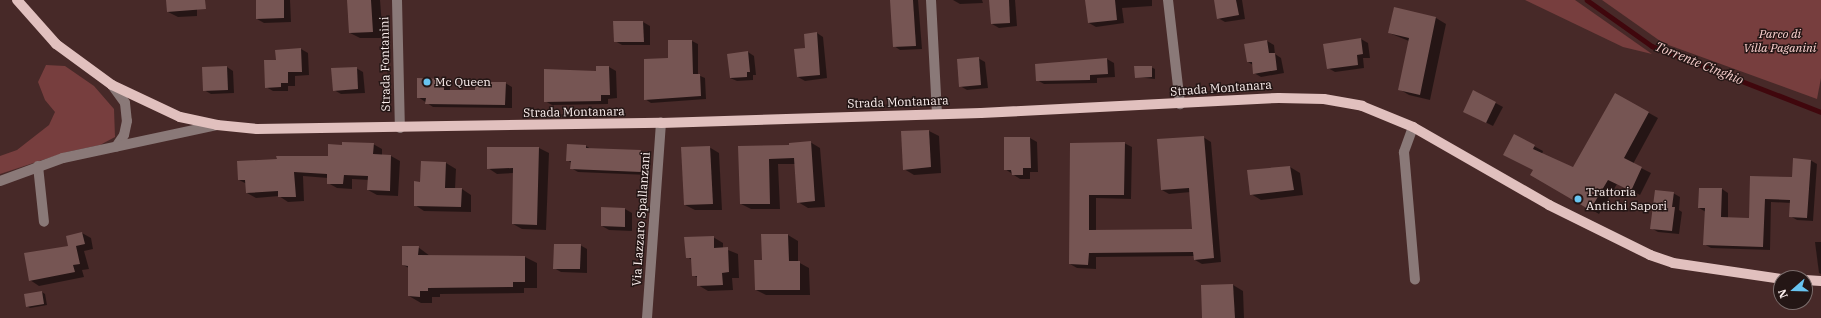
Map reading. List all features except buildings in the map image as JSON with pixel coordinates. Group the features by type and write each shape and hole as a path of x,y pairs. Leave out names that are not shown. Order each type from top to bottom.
{"main road":[{"name":"Strada Montanara","path":"17,0 56,44 112,84 174,114 217,125 257,129 661,123 937,114 1180,104 1279,98 1324,99 1362,106 1413,127 1549,205 1650,255 1673,263 1773,277"}],"street":[{"name":"Strada Fontanini","path":"397,0 400,128"},
{"path":"931,0 937,114"},
{"path":"1168,0 1180,104"},
{"path":"112,84 125,103 127,121 124,135 116,147"},
{"name":"Via Lazzaro Spallanzani","path":"647,318 661,123"},
{"path":"0,181 38,166 217,125"},
{"path":"1413,127 1404,152 1415,280"},
{"path":"38,166 44,222"}],"green space":[{"path":"1525,0 1575,0 1652,54 1623,47"},
{"name":"Parco di Villa Paganini","path":"1602,0 1821,0 1821,78 1817,99 1663,43"},
{"path":"46,65 65,66 94,86 114,109 115,137 100,145 67,152 0,174 0,156 17,150 49,125 55,112 45,100 38,82"}],"waterway":[{"name":"Torrente Cinghio","path":"1587,0 1652,46 1821,112"}],"place":[{"name":"Mc Queen","path":"427,82"},
{"name":"Trattoria Antichi Sapori","path":"1578,199"}]}
